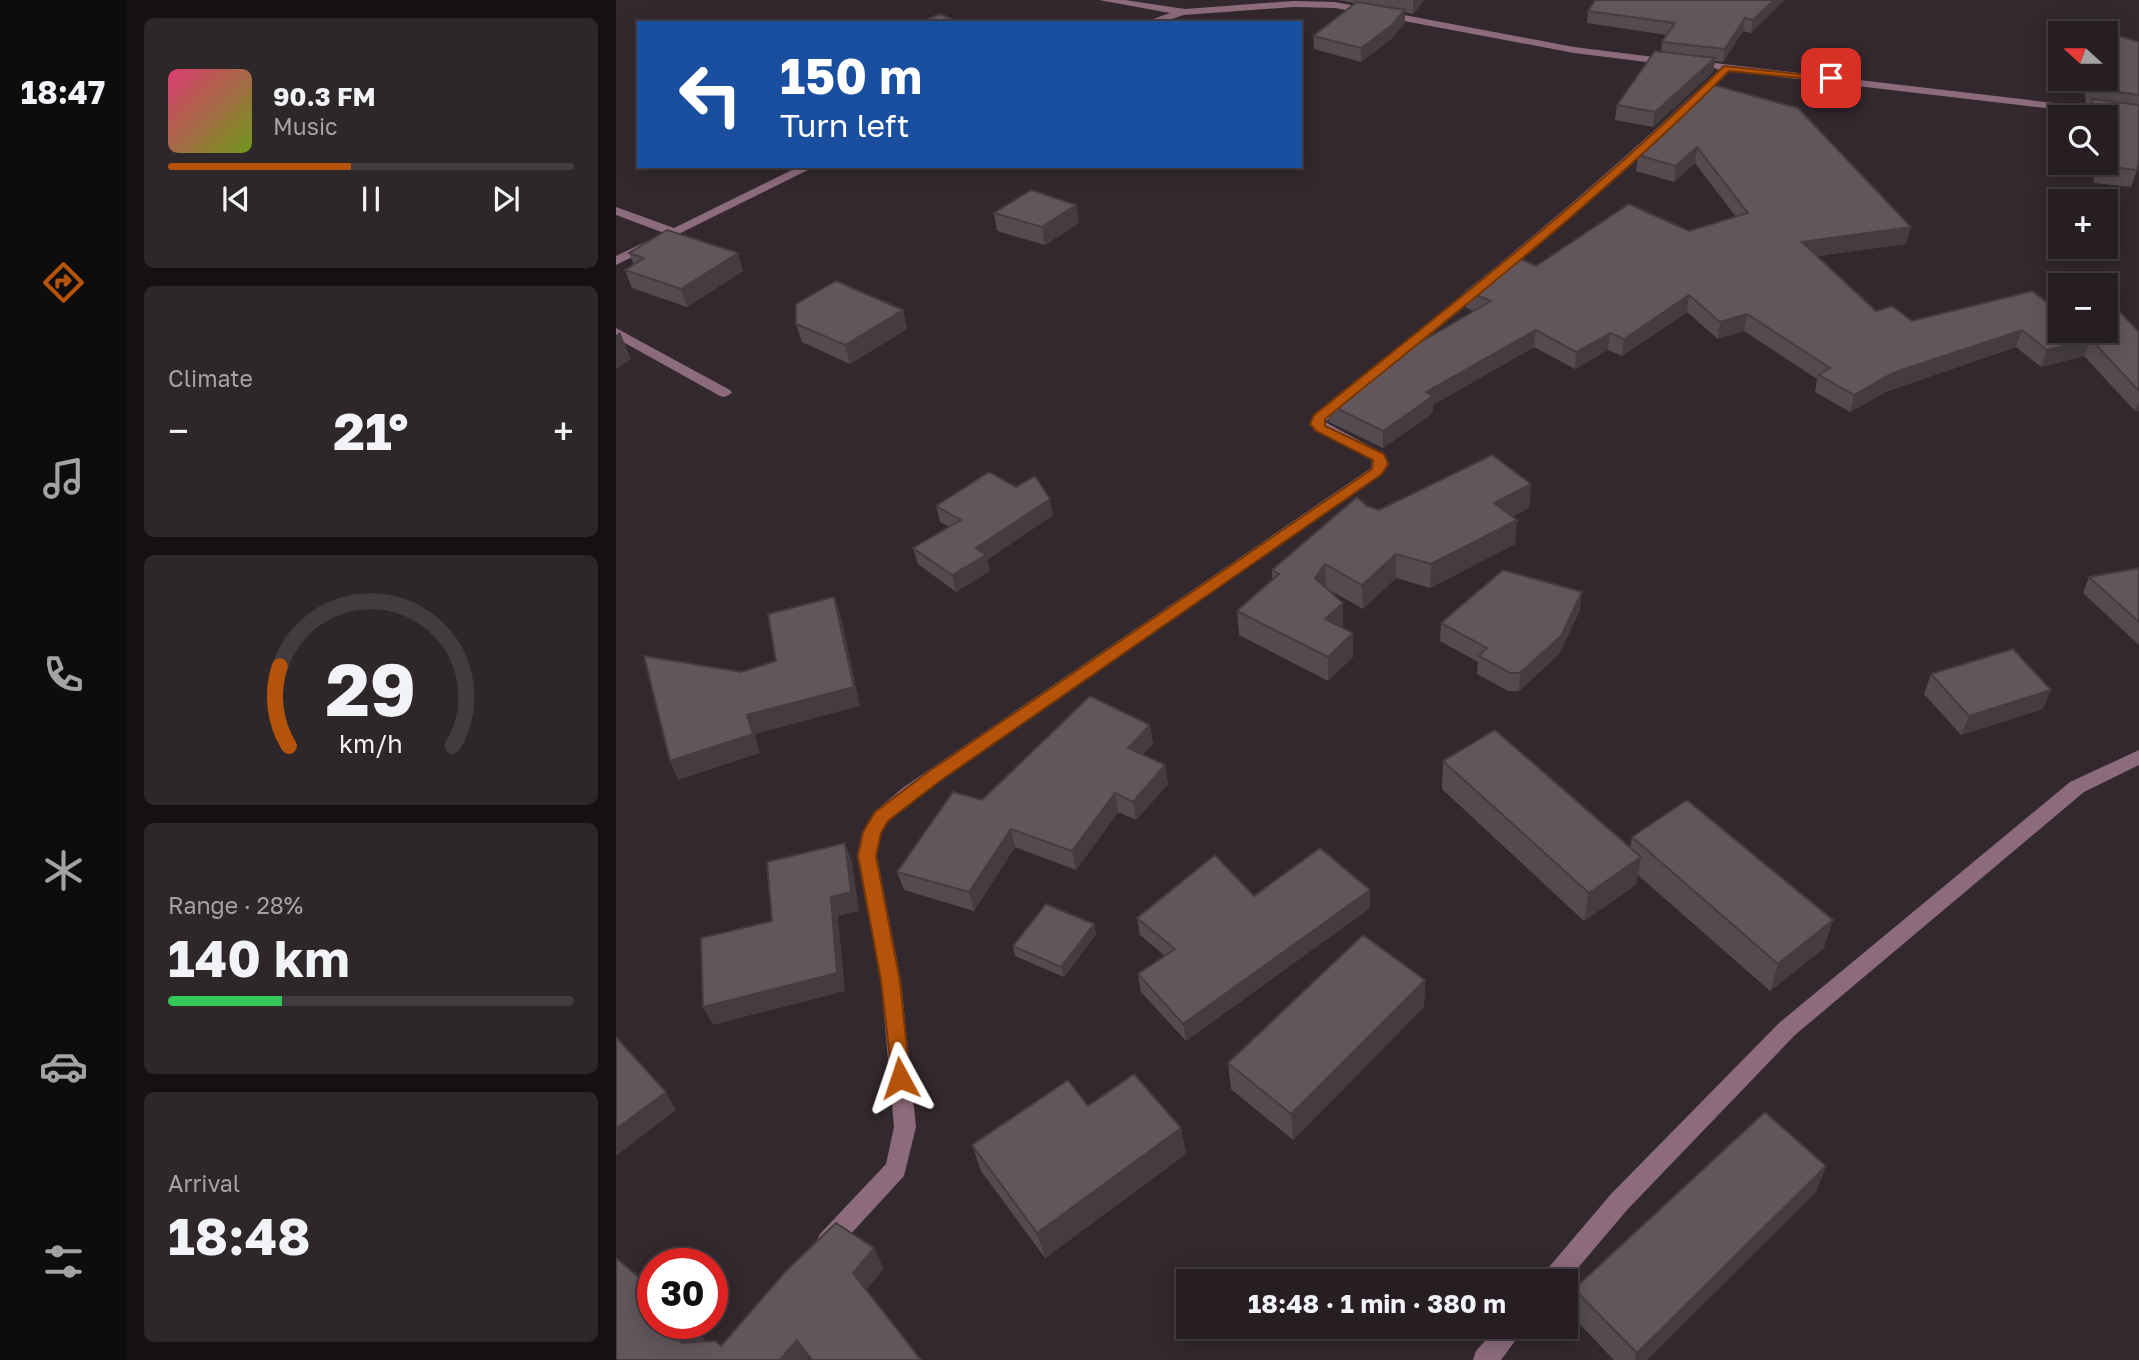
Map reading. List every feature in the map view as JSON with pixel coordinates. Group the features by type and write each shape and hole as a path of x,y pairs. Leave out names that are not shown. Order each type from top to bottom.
{"street":[{"path":"1104,0 1183,12"},
{"path":"1154,21 1183,12 1275,4 1335,5 1574,50 1688,64"},
{"path":"1701,65 2139,116"},
{"path":"813,1256 888,1180 896,1170 903,1150 905,1127 891,981 867,856 872,832 881,817 934,776 1377,471 1381,464 1379,457 1317,424 1319,418 1532,245 1685,110 1727,68"},
{"path":"616,261 806,168"},
{"path":"616,211 674,232"},
{"path":"616,332 725,393"},
{"path":"1562,1269 1619,1202 1787,1029 2077,787 2139,757"},
{"path":"1485,1360 1503,1339"}],"building":[{"path":"1595,0 1774,0 1753,20 1745,18 1725,49 1662,42 1675,23 1588,11"},
{"path":"1357,2 1405,10 1391,26 1361,48 1313,36"},
{"path":"940,14 956,21 923,21"},
{"path":"2118,36 2139,42 2139,95 2112,91 2118,91"},
{"path":"1655,51 1715,58 1655,112 1617,105"},
{"path":"1706,83 1798,108 1911,227 1802,242 1876,311 1892,306 1912,321 2032,291 2048,303 2048,343 2075,343 2047,350 2022,330 1893,373 1854,395 1819,375 1830,368 1747,314 1720,322 1689,295 1624,339 1610,333 1576,352 1536,330 1426,392 1433,396 1383,431 1328,404 1364,375 1491,301 1466,291 1495,268 1504,270 1521,259 1536,266 1629,204 1689,231 1748,213 1697,147 1676,166 1638,155 1682,116 1672,114"},
{"path":"2092,99 2139,105 2137,170 2118,168 2118,105 2093,105"},
{"path":"1031,190 1076,205 1042,227 994,213"},
{"path":"667,230 738,253 681,289 625,270 644,258 629,253"},
{"path":"836,281 903,310 845,345 796,324 796,304"},
{"path":"2118,312 2139,332 2139,391 2095,343 2118,343"},
{"path":"1492,455 1531,484 1494,503 1517,520 1431,564 1396,554 1362,585 1325,564 1315,578 1343,603 1325,619 1353,633 1328,657 1237,611 1279,574 1272,570 1357,497 1367,506 1379,510"},
{"path":"989,472 1016,487 1035,476 1050,499 976,548 986,555 952,575 913,548 961,520 936,506"},
{"path":"2139,568 2139,622 2089,577"},
{"path":"1503,570 1582,592 1561,636 1520,673 1510,673 1479,656 1487,648 1441,623"},
{"path":"834,597 854,687 747,715 753,734 670,761 644,656 741,672 776,661 768,614"},
{"path":"2013,649 2051,690 1969,716 1931,674"},
{"path":"1090,696 1150,725 1128,748 1165,765 1133,802 1115,793 1072,851 1011,829 969,892 897,872 953,792 982,800"},
{"path":"1495,730 1641,857 1589,893 1443,761"},
{"path":"1687,800 1833,920 1778,964 1632,837"},
{"path":"845,843 851,892 831,897 837,973 703,1007 701,938 772,921 767,862"},
{"path":"1320,848 1370,890 1183,1024 1138,974 1175,949 1137,918 1215,855 1254,896"},
{"path":"1046,904 1094,924 1061,967 1013,946"},
{"path":"1363,935 1425,980 1291,1114 1228,1063"},
{"path":"616,1037 666,1092 616,1129"},
{"path":"1134,1074 1181,1128 1037,1233 972,1145 1068,1080 1088,1106"},
{"path":"1765,1112 1826,1166 1637,1353 1578,1293 1578,1285"},
{"path":"836,1223 874,1248 853,1273 921,1360 812,1360 797,1340 780,1360 616,1360 616,1258 637,1276 637,1339 679,1339 682,1343 716,1341 721,1346 787,1270"}],"route":[{"path":"900,1078 891,981 867,856 872,832 881,817 934,776 1377,471 1381,464 1379,457 1321,428 1317,424 1319,418 1532,245 1685,110 1727,68 1831,78"}]}
